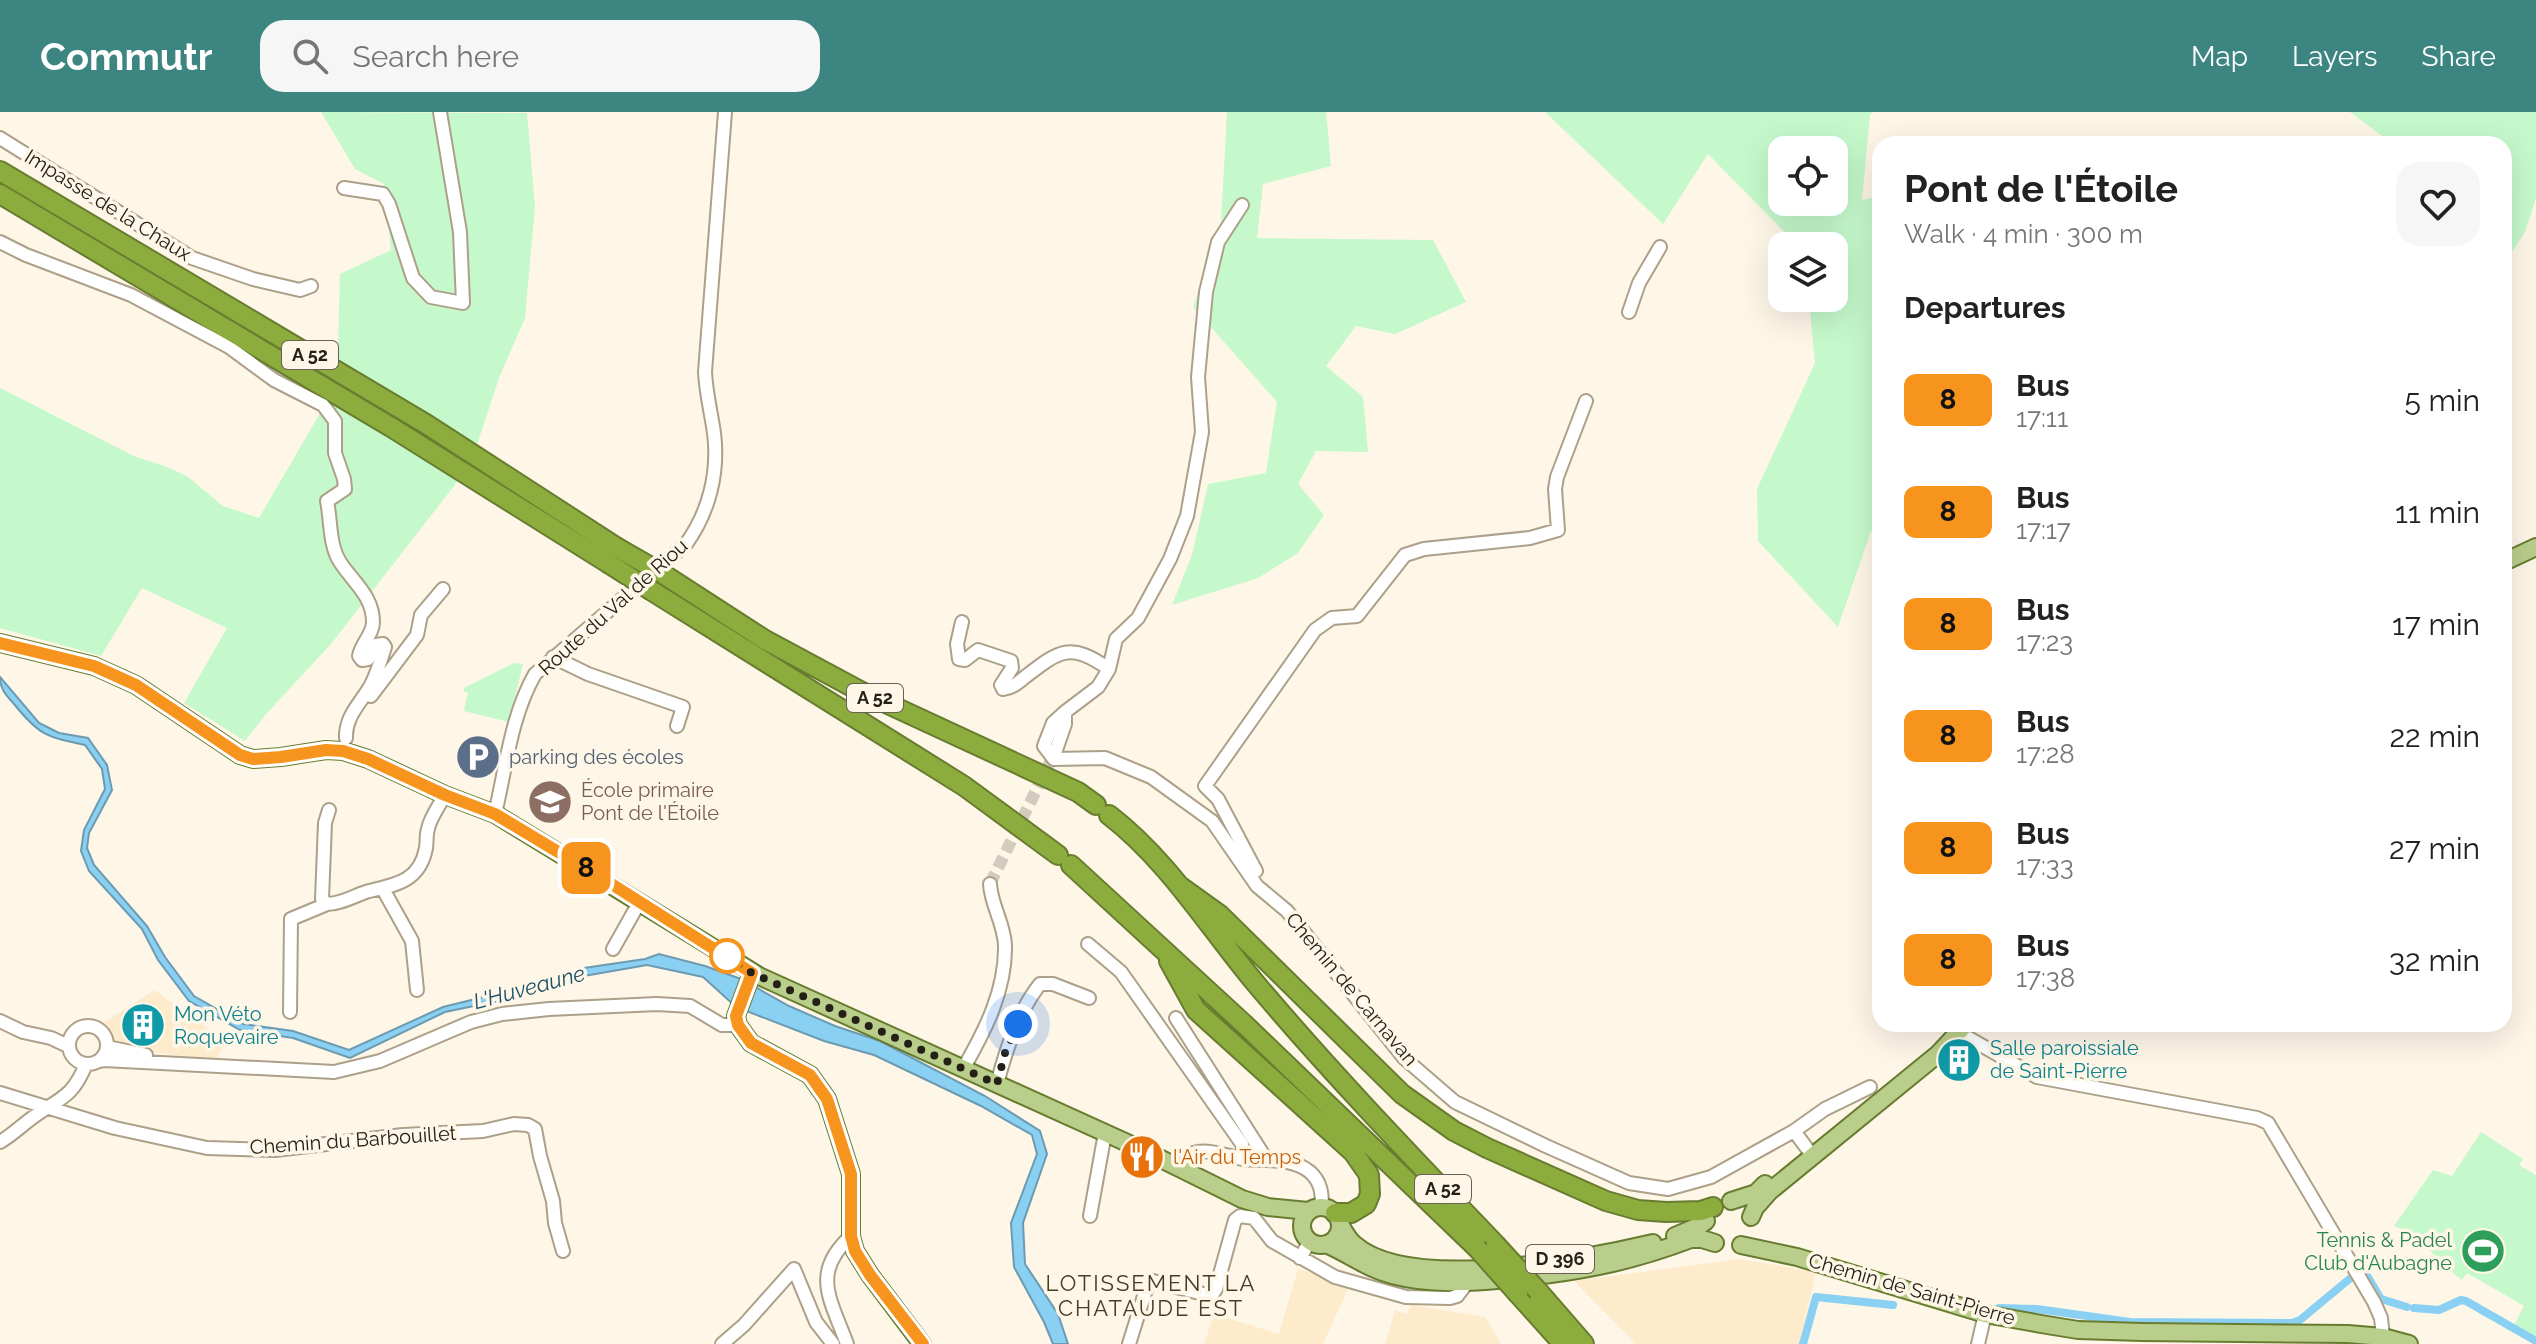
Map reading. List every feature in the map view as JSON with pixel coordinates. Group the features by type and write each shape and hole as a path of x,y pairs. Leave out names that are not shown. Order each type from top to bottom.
{"highway":[{"name":"A 52","path":"0,171 426,424 612,555 652,591 964,786 1064,860 1342,1116 1512,1295"},
{"name":"A 52","path":"0,194 612,555 663,574 765,640 860,691 1078,792 1125,828 1181,887 1237,962 1312,1050 1585,1344"},
{"path":"1181,887 1220,915 1402,1094 1454,1131 1606,1201 1638,1210 1717,1210"},
{"path":"1162,948 1196,1010 1320,1121 1364,1166 1371,1185 1366,1204 1351,1213 1326,1213"},
{"path":"1512,1295 1546,1344"},
{"path":"1512,1295 1563,1344"}],"main road":[{"path":"2512,558 2536,547"},
{"path":"0,643 94,666 136,685 240,755 253,759 345,745 445,795 495,814 640,901 751,976 737,1021 751,1043 810,1075 817,1082 831,1107 851,1174 851,1236 855,1251 922,1344"},
{"name":"D 396","path":"751,976 821,1004 1242,1199 1268,1207 1326,1213 1355,1245 1380,1258 1413,1267 1442,1270 1491,1268 1618,1251 1660,1241 1699,1226 1717,1210 1756,1193 1809,1151 1877,1104"},
{"name":"D 396","path":"1752,1221 1755,1208 1770,1191 1877,1104 1958,1032"},
{"path":"1740,1203 1747,1209 1752,1221 1751,1233 1741,1245 1731,1248 1715,1243 1706,1229 1717,1210 1740,1203"},
{"name":"D 396","path":"1268,1207 1313,1238 1373,1269 1427,1282 1467,1283 1546,1276 1608,1266 1691,1239 1715,1243"},
{"path":"1326,1213 1337,1236 1313,1238 1302,1222 1326,1213"},
{"name":"Chemin de Saint-Pierre","path":"1752,1221 1763,1241 1797,1257"},
{"name":"Chemin de Saint-Pierre","path":"1741,1245 1797,1257 1985,1314 2078,1330 2190,1339 2348,1334 2383,1337 2409,1344"}],"street":[{"path":"344,188 383,194 413,278 431,297 463,303 460,232 440,112"},
{"name":"Route du Val de Riou","path":"495,814 525,692 535,674 686,544 700,525 710,498 715,435 705,372 725,112"},
{"name":"Impasse de la Chaux","path":"0,138 192,258 253,279 300,290 311,286"},
{"path":"1056,750 1065,724 1065,712 1098,687 1109,669 1116,639 1138,618 1170,559 1187,516 1202,432 1198,377 1206,292 1218,242 1242,205"},
{"path":"0,242 131,295 229,347 274,380 323,405 332,414 336,460 345,489 327,501 330,524 339,561 366,596 373,620 373,629 359,656 362,660 368,659 376,645 383,644 385,647 370,685 345,727 345,745"},
{"path":"1629,312 1639,283 1660,247"},
{"path":"1287,911 1253,868 1218,799 1205,786 1315,630 1332,618 1357,616 1405,555 1424,549 1530,538 1558,530 1557,477 1586,401"},
{"path":"345,745 360,708 417,635 421,615 443,589"},
{"path":"962,622 957,644 959,659 965,660 978,650 1011,661 1012,668 1001,685 1003,689 1012,687 1045,662 1065,652 1081,653 1109,669"},
{"path":"558,652 573,666 588,674 683,707 677,726"},
{"name":"Chemin de Carnavan","path":"1065,712 1053,723 1044,746 1054,759 1105,758 1151,777 1212,821 1257,886 1287,911 1404,1058 1455,1102 1546,1146 1629,1183 1668,1189 1711,1177 1794,1131 1825,1109 1870,1087"},
{"path":"290,1012 291,919 327,904 396,886 408,879 420,865 428,828 445,795"},
{"path":"327,904 322,899 325,823 329,810"},
{"path":"963,1069 986,1028 1002,971 1005,945 990,884"},
{"path":"383,889 412,941 417,990"},
{"path":"613,949 640,901"},
{"path":"1088,944 1121,972 1242,1144 1245,1159"},
{"path":"997,1084 1005,1053 1031,996 1040,984 1053,984 1089,998"},
{"path":"78,1028 68,1046 74,1059 91,1063 104,1060 165,1061 334,1072 380,1061 471,1022 502,1014 657,1004 690,1006 722,1025 737,1021"},
{"path":"1176,1018 1266,1159"},
{"path":"0,1142 65,1098 91,1063 102,1057 107,1047 104,1034 98,1028 85,1025 47,1031 4,1023"},
{"path":"4,1023 68,1046"},
{"path":"1969,1032 2037,1077 2257,1118 2268,1123 2374,1302 2381,1318 2383,1337"},
{"path":"107,1047 165,1061"},
{"path":"0,1093 48,1107"},
{"name":"Chemin du Barbouillet","path":"48,1107 115,1128 207,1148 275,1150 528,1125 535,1129 538,1138 563,1251"},
{"path":"1794,1131 1809,1151"},
{"path":"0,1151 15,1133"},
{"path":"1090,1216 1105,1133"},
{"path":"1183,1172 1190,1154 1205,1151 1283,1162 1307,1170 1318,1182 1326,1213"},
{"path":"1149,1280 1211,1296 1216,1289 1235,1220 1240,1216 1254,1218 1272,1241 1335,1277 1406,1297 1450,1298 1457,1296 1467,1283"},
{"path":"847,1344 827,1289 833,1255 851,1236"},
{"path":"1300,1258 1313,1238"},
{"path":"1129,1344 1153,1265"},
{"path":"722,1344 744,1325 794,1269 816,1322 833,1344"},
{"path":"1978,1344 1985,1314"}],"shaded area":[{"path":"155,990 227,1041 217,1058 189,1058 116,1045 103,1023"},
{"path":"1740,1259 1816,1272 1799,1344 1636,1344 1574,1281"},
{"path":"1298,1269 1325,1277 1334,1287 1349,1287 1323,1344 1204,1344 1214,1314 1279,1334"},
{"path":"1411,1305 1485,1317 1501,1344 1385,1344 1395,1310 1407,1314"}],"green space":[{"path":"321,112 527,113 535,206 525,318 499,378 476,448 454,486 331,644 245,741 184,703 227,628 142,588 101,656 0,628 0,388 136,457 187,476 223,506 259,518 337,384 340,274 391,250 384,184 355,169"},
{"path":"1227,112 1326,112 1331,166 1263,184 1257,238 1433,240 1466,302 1395,334 1356,326 1326,366 1363,397 1368,452 1316,451 1298,484 1324,515 1298,553 1258,578 1172,605 1192,555 1208,484 1266,473 1277,402 1193,307 1221,223"},
{"path":"1545,112 1874,112 1870,114 1862,200 1872,198 1872,532 1838,627 1758,541 1757,489 1815,363 1810,312 1848,312 1848,232 1784,232 1769,216 1848,216 1848,136 1768,136 1768,215 1708,154 1663,224"},
{"path":"2350,112 2536,112 2536,198 2525,232 2512,252 2512,136 2382,136"},
{"path":"514,663 523,664 509,722 464,711 468,692 464,692 464,688"},
{"name":"Tennis & Padel Club d'Aubagne","path":"2481,1132 2523,1159 2519,1165 2536,1175 2536,1344 2512,1329 2524,1306 2467,1273 2462,1280 2443,1265 2418,1237 2394,1226 2433,1170 2452,1176"}],"water":[{"name":"L'Huveaune","path":"0,677 39,723 59,733 88,738 107,765 112,790 89,833 87,848 94,865 147,926 194,996 243,1024 293,1031 349,1050 443,1007 584,968 659,954 741,979 789,1006 880,1041 985,1096 1040,1131 1047,1154 1023,1223 1025,1264 1058,1314 1068,1344 1053,1344 1014,1267 1011,1223 1037,1154 1032,1135 981,1106 874,1055 824,1041 736,1007 703,977 647,965 584,976 508,999 445,1012 350,1058 293,1038 240,1030 189,1001 158,960 142,929 89,871 81,851 84,830 105,789 102,769 85,745 52,737 30,722 4,692"}],"waterway":[{"path":"2363,1269 2381,1299 2407,1307"},
{"path":"1999,1308 2037,1309 2130,1322 2292,1323 2300,1320 2353,1276"},
{"path":"1803,1344 1816,1297 1893,1305"},
{"path":"2414,1308 2439,1310 2461,1300 2466,1301 2536,1341"}],"tunnel":[{"path":"990,884 1056,750"}],"bus line":[{"name":"8","path":"0,643 94,666 136,685 240,755 253,759 326,750 343,751 495,814 752,973 736,1016 741,1033 751,1043 810,1075 827,1099 851,1174 851,1236 855,1251 923,1344"}],"place":[{"name":"parking des écoles","path":"478,757"},
{"name":"École primaire Pont de l'Étoile","path":"550,802"},
{"name":"Mon Véto Roquevaire","path":"143,1025"},
{"name":"Salle paroissiale de Saint-Pierre","path":"1959,1060"},
{"name":"l'Air du Temps","path":"1142,1157"},
{"name":"Tennis & Padel Club d'Aubagne","path":"2483,1251"}],"district":[{"name":"LOTISSEMENT LA CHATAUDE EST","path":"1151,1296"}],"route":[{"path":"727,956 752,973 997,1084 1005,1053 1018,1024"}]}
